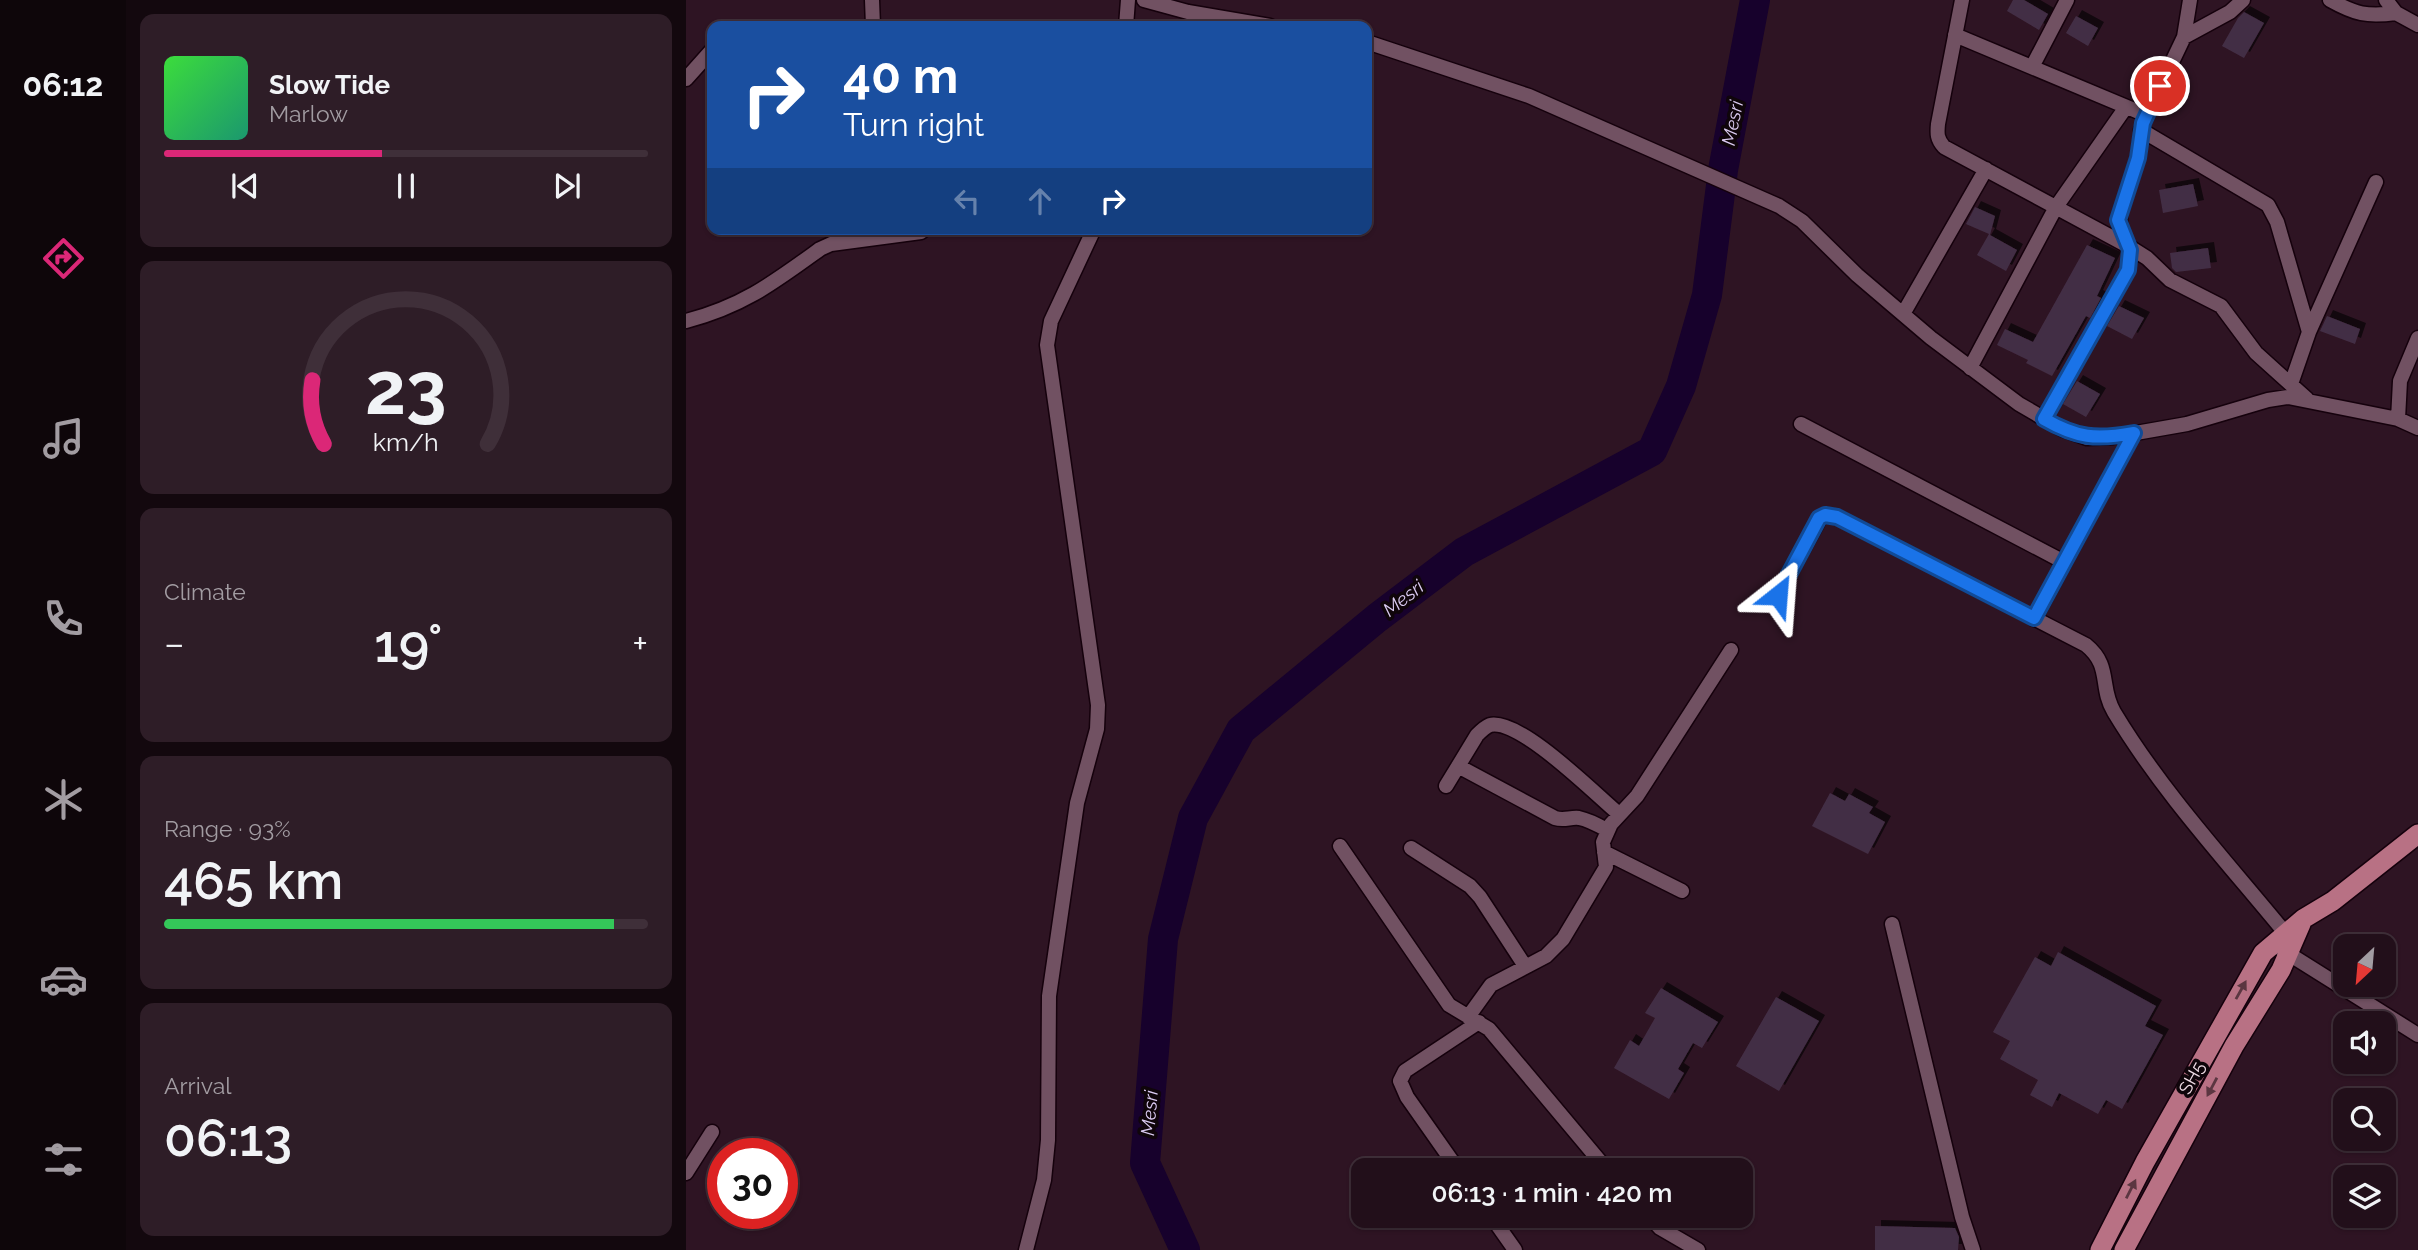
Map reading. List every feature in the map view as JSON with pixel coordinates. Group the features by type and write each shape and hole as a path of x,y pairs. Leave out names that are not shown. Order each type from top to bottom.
{"main road":[{"name":"SH5","path":"2100,1250 2145,1162 2263,953 2282,944 2303,919 2333,901 2418,834"},
{"name":"SH5","path":"2124,1250 2234,1046 2281,970 2282,944"}],"street":[{"path":"872,0 873,21"},
{"path":"1126,21 1128,0"},
{"path":"1144,0 1188,12 1241,21"},
{"path":"1962,0 1937,134 1944,147 2128,246 2147,258 2170,280 2221,306 2256,353 2308,400"},
{"path":"2032,67 2067,0"},
{"path":"2044,419 2128,270 2128,246 2118,220 2138,158 2141,130 2184,37 2190,0"},
{"path":"2184,37 2230,12 2243,0"},
{"path":"2330,0 2353,12 2367,15 2396,12"},
{"path":"2386,0 2396,12 2418,25"},
{"path":"1955,35 2146,116"},
{"path":"1372,45 1529,96 1779,206 1802,220 1857,275 1970,368 2062,429 2087,438 2134,433 2188,424 2268,400 2288,397 2398,419 2418,428"},
{"path":"686,79 707,56"},
{"path":"1970,368 2056,207 2126,107"},
{"path":"2141,130 2268,205 2277,222 2309,332"},
{"path":"1903,314 1986,169"},
{"path":"2291,384 2309,332 2376,182"},
{"path":"686,321 754,296 831,244 898,235"},
{"path":"1026,1250 1044,1180 1048,1140 1049,996 1077,803 1097,729 1098,705 1046,345 1048,332 1091,235"},
{"path":"2398,419 2400,381 2418,338"},
{"path":"1801,424 2064,562"},
{"path":"2034,618 2134,433"},
{"path":"1778,595 1819,518 1825,515 1837,517 2085,645 2097,654 2112,708 2127,733 2282,944 2418,1035"},
{"path":"1450,1158 1407,1097 1401,1081 1405,1071 1474,1019 1491,985 1546,956 1563,939 1606,867 1603,842 1607,830 1637,796 1731,650"},
{"path":"1446,786 1477,734 1492,725 1504,727 1547,750 1619,814"},
{"path":"1458,766 1555,818 1563,820 1577,817 1607,830"},
{"path":"1340,846 1449,1005 1489,1029 1597,1158"},
{"path":"1411,848 1470,886 1525,966"},
{"path":"1604,852 1682,891"},
{"path":"1892,923 1962,1217 1973,1250"},
{"path":"686,1173 712,1132"},
{"path":"1499,1228 1515,1250"},
{"path":"1660,1228 1698,1250"}],"building":[{"path":"2013,0 2024,0 2048,14 2039,30 2007,11"},
{"path":"2244,12 2264,23 2244,58 2222,46"},
{"path":"2076,16 2098,28 2088,46 2066,33"},
{"path":"2193,184 2198,206 2163,213 2159,190"},
{"path":"1975,207 1995,216 1990,235 2017,250 2006,271 1977,255 1989,234 1966,224"},
{"path":"2087,245 2115,258 2097,296 2101,298 2090,318 2086,316 2052,376 2026,363 2028,360 1997,345 2005,329 2033,342"},
{"path":"2208,248 2211,268 2176,272 2172,268 2170,253"},
{"path":"2119,306 2144,318 2132,339 2107,326"},
{"path":"2327,316 2360,329 2355,344 2320,331"},
{"path":"2077,381 2100,394 2086,417 2063,404"},
{"path":"1830,793 1845,801 1849,794 1873,807 1869,813 1885,822 1868,854 1812,826"},
{"path":"2058,952 2156,1006 2145,1026 2163,1035 2122,1109 2106,1100 2098,1114 2059,1093 2052,1107 2030,1095 2038,1080 2000,1059 2010,1041 1993,1032 2035,957 2051,966"},
{"path":"1661,988 1718,1022 1702,1048 1693,1043 1678,1069 1684,1073 1669,1099 1614,1068 1630,1040 1639,1046 1655,1018 1645,1013"},
{"path":"1776,997 1819,1021 1779,1091 1736,1066"},
{"path":"1875,1226 1955,1228 1959,1237 1958,1250 1875,1250"}],"waterway":[{"name":"Mesri","path":"1185,1250 1145,1163 1163,939 1193,818 1241,730 1377,618 1464,552 1652,451 1681,386 1707,295 1723,170 1755,0"}],"route":[{"path":"1778,595 1819,518 1825,515 1837,517 2034,618 2134,433 2087,438 2044,419 2128,270 2130,250 2118,220 2138,158 2143,123 2160,86"}]}
